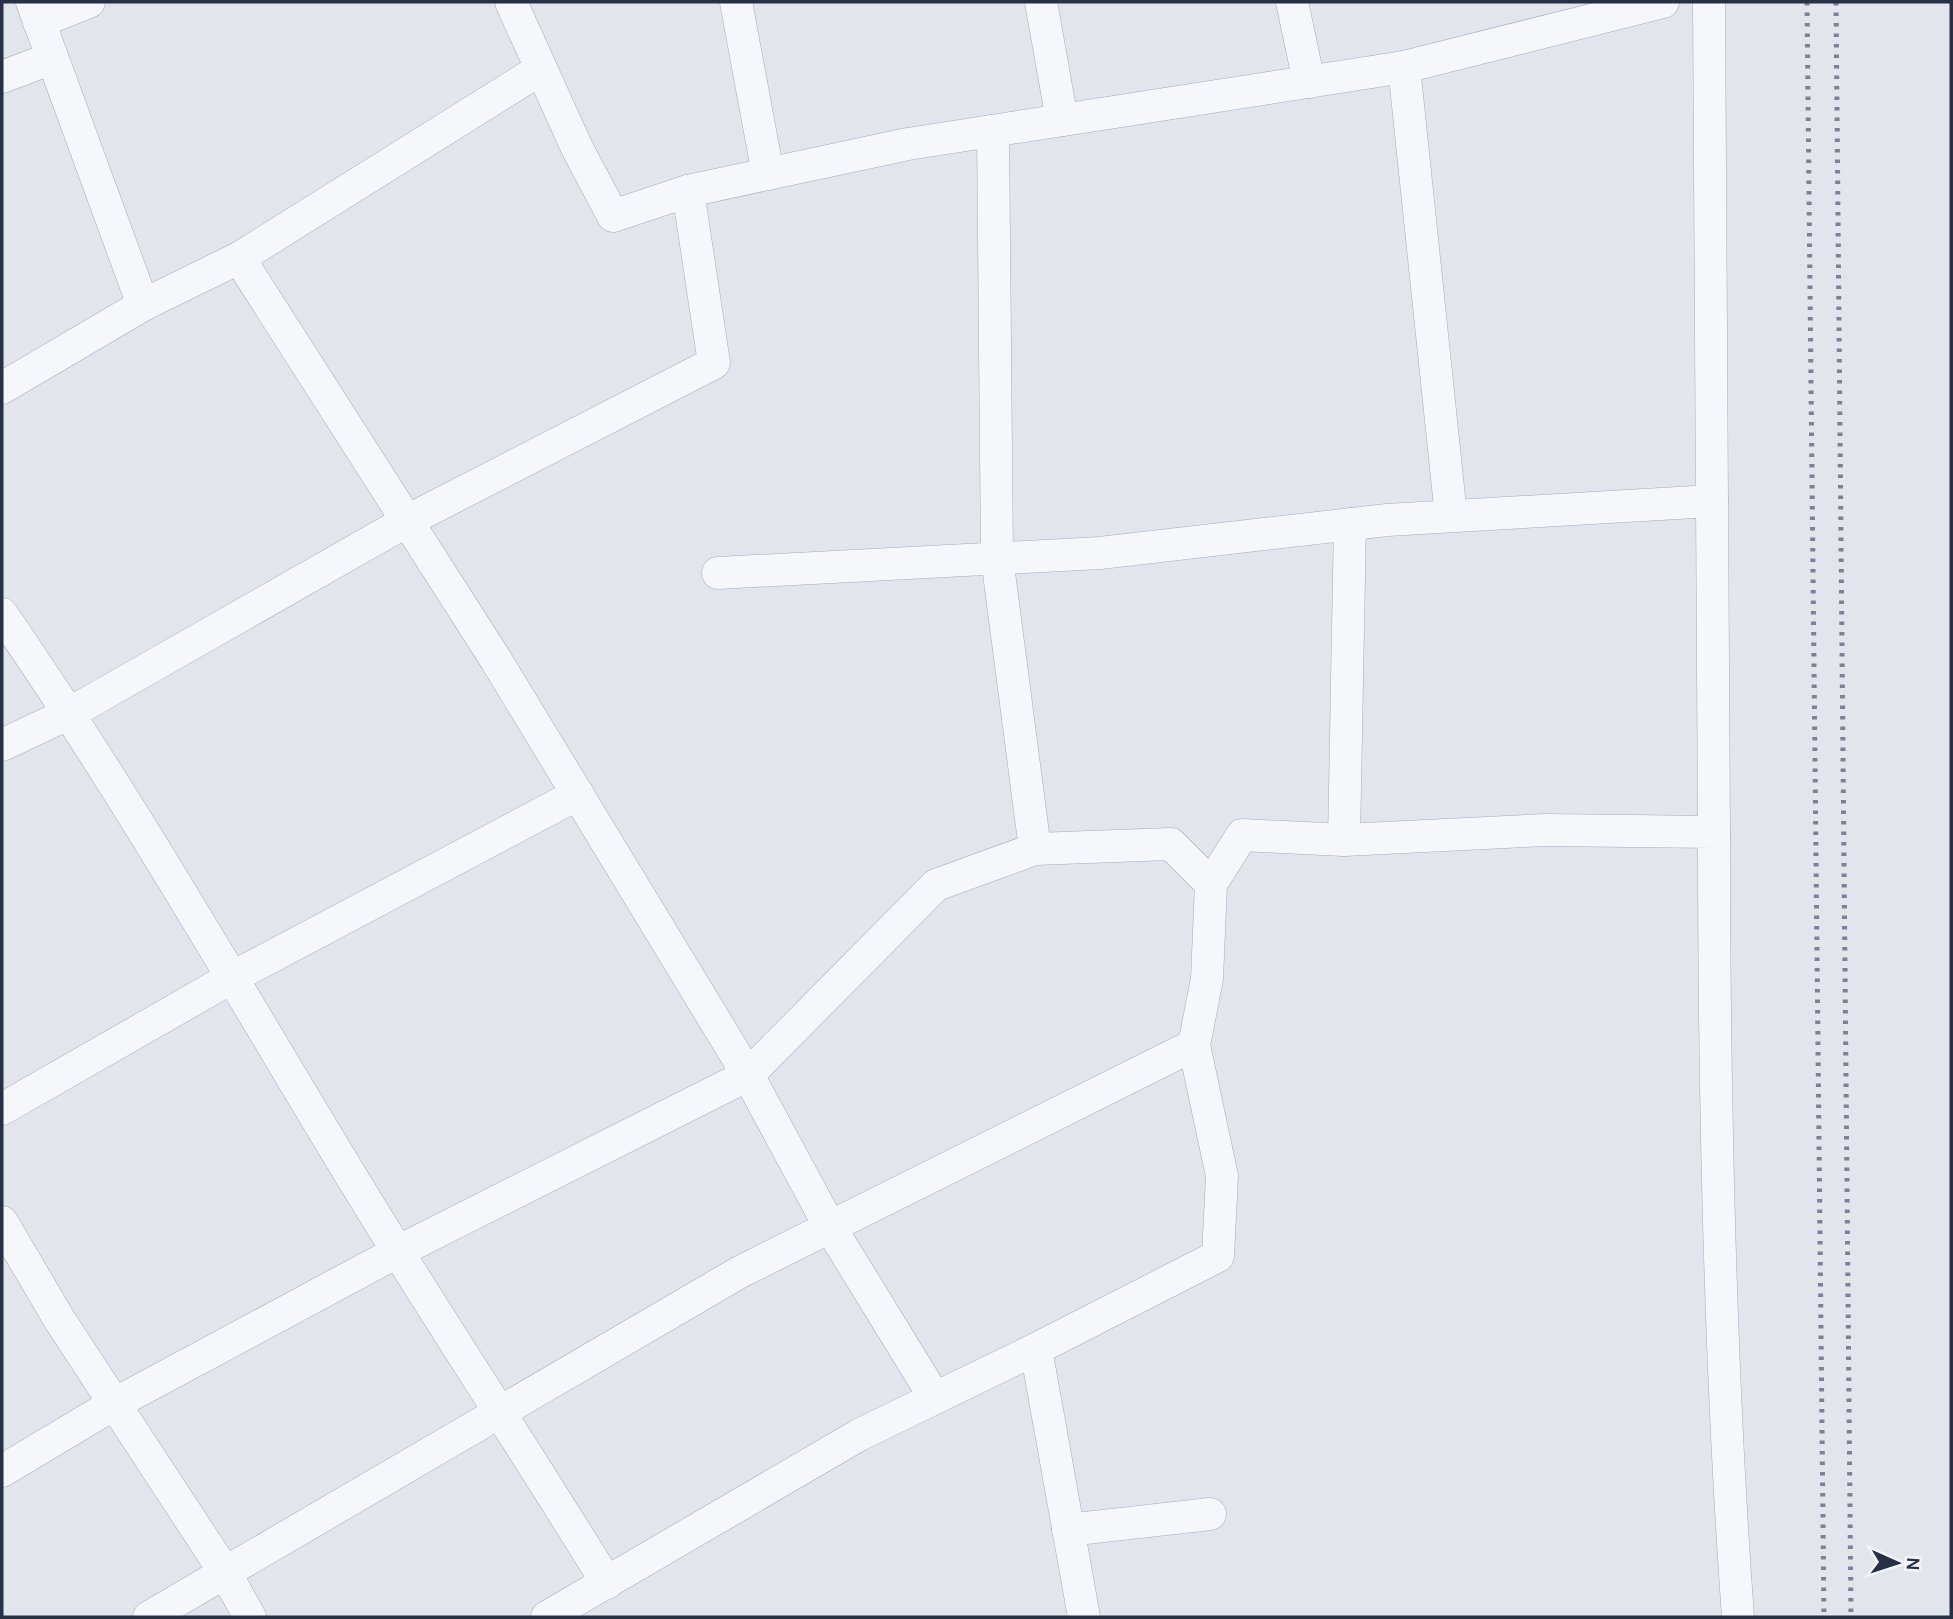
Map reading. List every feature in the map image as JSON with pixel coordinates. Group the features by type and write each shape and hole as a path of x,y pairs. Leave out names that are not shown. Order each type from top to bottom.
{"street":[{"path":"89,2 35,12 143,305"},
{"path":"510,2 613,216 688,191 908,144 1404,67 1663,2"},
{"path":"736,2 768,174"},
{"path":"1041,2 1062,120"},
{"path":"1292,2 1308,82"},
{"path":"1709,2 1714,1019 1730,1506 1738,1617"},
{"path":"2,77 52,58"},
{"path":"1404,67 1451,516"},
{"path":"2,388 143,305 239,258 541,69"},
{"path":"993,131 997,558 1035,849"},
{"path":"2,745 70,713 407,521 715,363 688,191"},
{"path":"239,258 578,794 748,1075 830,1227 935,1398"},
{"path":"719,573 1100,553 1350,524 1712,501"},
{"path":"1344,840 1350,524"},
{"path":"2,614 70,713 397,1252 500,1410 607,1583"},
{"path":"2,1108 231,978 578,794"},
{"path":"547,1617 859,1435 1218,1256 1222,1176 1194,1045 1207,979 1211,884 1242,835 1344,840 1545,830 1714,832"},
{"path":"2,1471 114,1404 397,1252 748,1075 936,885 1035,849 1171,844 1211,884"},
{"path":"149,1617 740,1272 1194,1045"},
{"path":"2,1223 114,1404 226,1574 250,1617"},
{"path":"1036,1349 1084,1617"},
{"path":"1068,1530 1210,1514"}],"railway":[{"path":"1807,2 1824,1617"},
{"path":"1836,2 1851,1617"}]}
